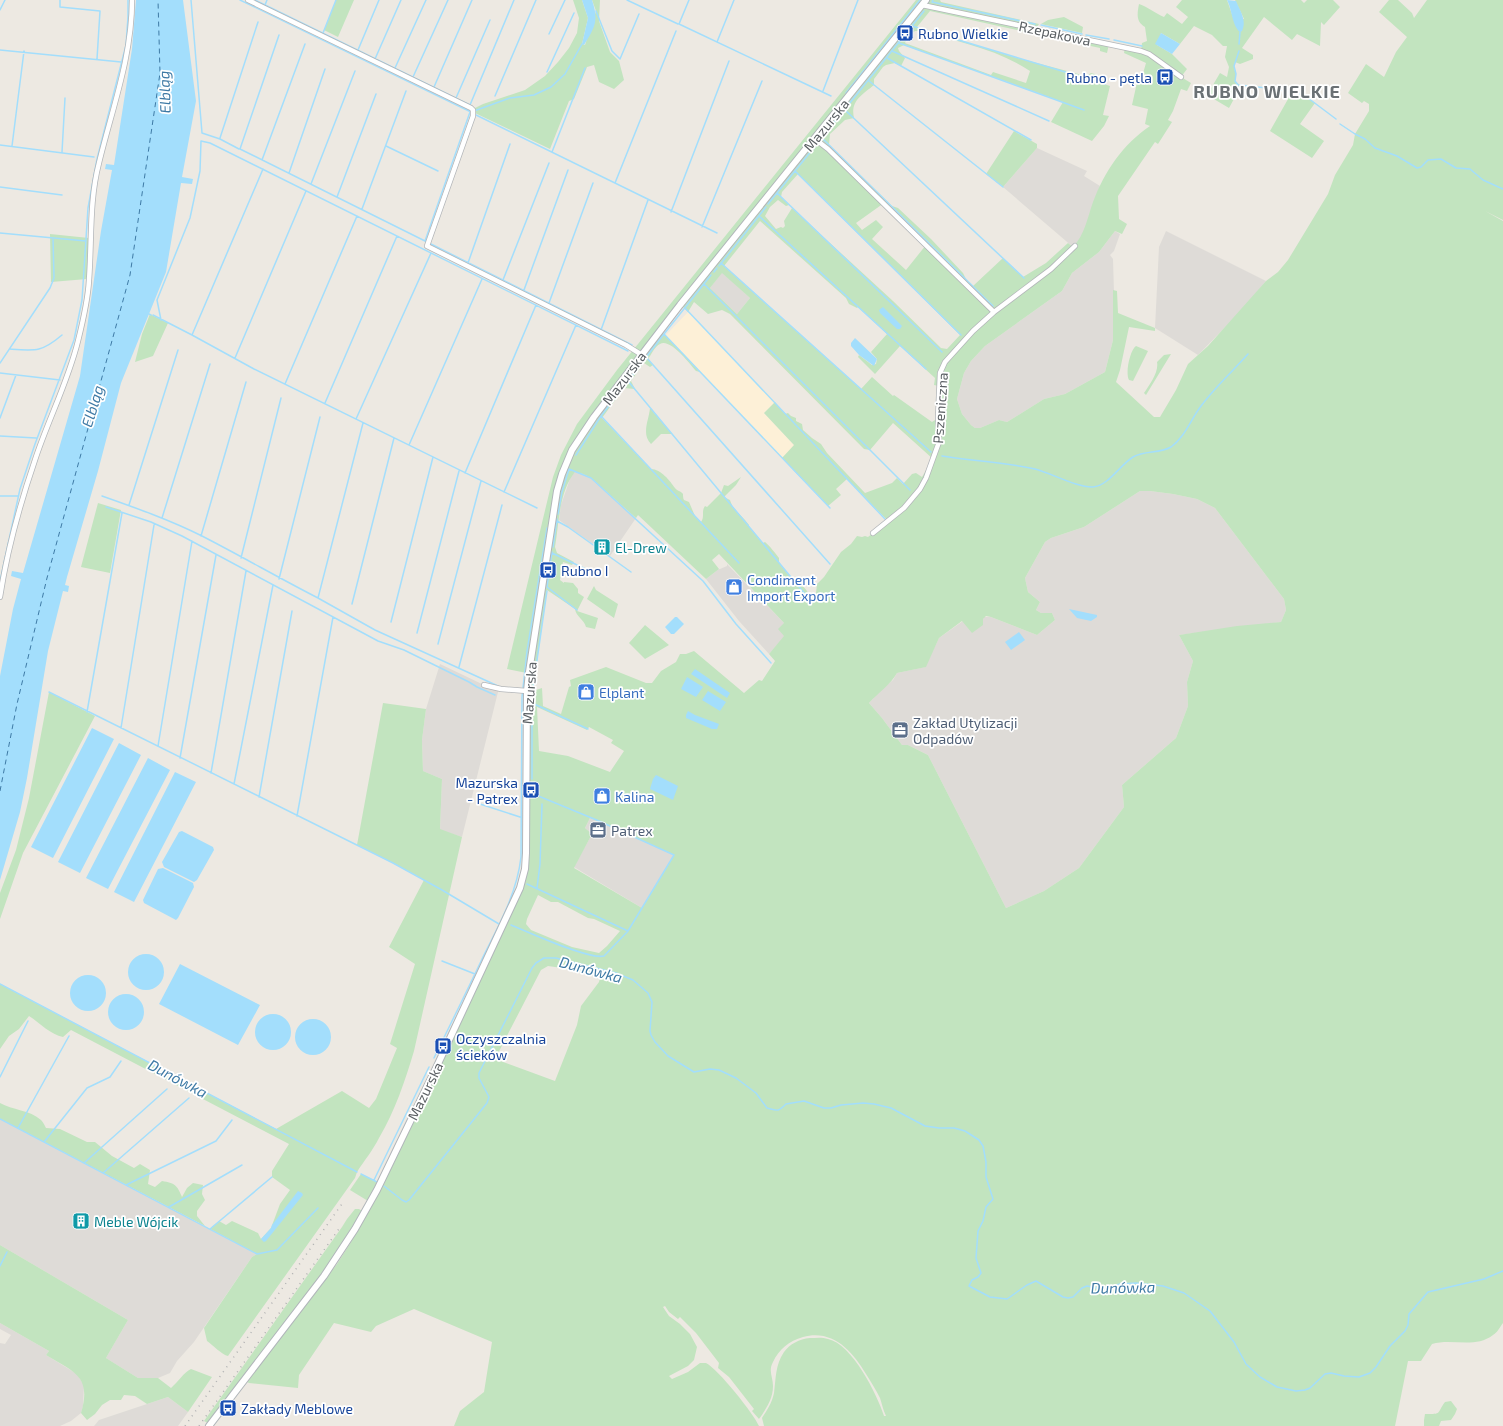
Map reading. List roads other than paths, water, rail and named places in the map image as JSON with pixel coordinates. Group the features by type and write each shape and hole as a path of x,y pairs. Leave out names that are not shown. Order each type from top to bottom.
{"main road":[{"name":"Mazurska","path":"210,1426 324,1276 356,1230 411,1120 522,883 526,864 527,691 557,491 572,450 642,354 684,300 924,3"}],"street":[{"path":"0,597 5,569 20,509 35,459 69,371 87,303 94,194 98,164 126,64 132,15 132,0"},
{"path":"248,0 471,108 474,116 427,246 619,341 642,354"},
{"name":"Rzepakowa","path":"924,3 1142,51 1149,54 1181,77"},
{"path":"815,139 828,148 994,312"},
{"name":"Pszeniczna","path":"873,533 904,508 920,489 936,452 939,442 938,418 940,373 942,366 969,335 994,312 1045,273 1075,246"},
{"path":"484,686 527,691"}],"water":[{"name":"Elbląg","path":"136,0 183,0 196,101 182,177 193,179 192,184 181,183 166,272 121,383 98,471 67,577 65,585 69,586 68,592 63,591 48,651 20,812 0,880 0,676 13,609 21,579 11,576 12,571 23,573 80,376 101,231 112,170 105,169 106,164 114,165 132,49"},
{"path":"582,0 592,0 595,13 595,24 584,45 582,44 588,18"},
{"path":"1227,0 1236,1 1241,12 1244,23 1242,31 1240,32 1235,26"},
{"path":"1161,33 1180,44 1172,54 1155,44"},
{"path":"883,307 902,326 900,329 897,329 880,313 879,310"},
{"path":"855,338 877,359 874,366 859,355 851,346 851,343"},
{"path":"1069,609 1097,615 1097,617 1091,621 1077,618"},
{"path":"675,617 677,617 684,624 674,634 671,634 665,627"},
{"path":"1019,632 1025,640 1011,650 1005,642"},
{"path":"695,669 730,693 727,698 691,674"},
{"path":"687,677 703,687 696,697 681,689"},
{"path":"708,691 726,702 720,711 702,700"},
{"path":"688,711 719,724 717,729 712,729 686,718"},
{"path":"92,728 114,739 53,858 31,847"},
{"path":"119,743 141,755 80,873 58,862"},
{"path":"148,758 170,770 108,889 86,878"},
{"path":"175,772 196,782 134,902 114,892"},
{"path":"656,775 678,786 673,800 650,789"},
{"path":"182,831 213,847 214,850 197,880 194,882 164,867 162,862 179,832"},
{"path":"163,868 193,883 194,887 176,920 144,903 143,900 158,869"},
{"path":"150,954 159,959 163,965 163,979 159,985 150,990 142,990 133,985 129,979 128,968 133,959 139,955"},
{"path":"180,964 260,1005 238,1045 159,1004"},
{"path":"92,975 101,980 105,986 105,1000 101,1006 92,1011 84,1011 75,1006 71,1000 70,989 75,980 81,976"},
{"path":"130,994 139,999 143,1005 143,1019 139,1025 130,1030 122,1030 113,1025 109,1019 108,1008 113,999 119,995"},
{"path":"277,1014 286,1019 290,1025 290,1039 286,1045 277,1050 269,1050 260,1045 256,1039 255,1028 260,1019 266,1015"},
{"path":"317,1019 326,1024 330,1030 330,1044 326,1050 317,1055 309,1055 300,1050 296,1044 295,1033 300,1024 306,1020"},
{"path":"298,1191 303,1195 264,1242 261,1239 271,1228"}],"waterway":[{"path":"0,10 5,0"},
{"path":"60,0 60,7 100,11 97,59"},
{"path":"0,581 20,489 35,444 74,340 82,300 88,208 97,159 126,45 128,0"},
{"path":"191,0 202,133 220,139 239,149"},
{"path":"240,0 471,112"},
{"path":"255,0 470,105 514,0"},
{"path":"265,5 267,0"},
{"path":"323,33 336,0"},
{"path":"358,50 379,0"},
{"path":"375,59 401,0"},
{"path":"395,68 426,0"},
{"path":"413,77 448,0"},
{"path":"434,87 472,0"},
{"path":"495,96 536,0"},
{"path":"549,34 565,0"},
{"path":"627,0 678,24"},
{"path":"689,0 679,24 831,96"},
{"path":"717,42 734,0"},
{"path":"823,91 858,0"},
{"path":"846,93 920,0"},
{"path":"933,0 932,2 1035,24"},
{"path":"596,11 612,51 620,59 639,14"},
{"path":"820,140 924,11"},
{"path":"547,72 574,13"},
{"path":"456,98 490,20"},
{"path":"220,138 258,22"},
{"path":"1041,25 1082,34"},
{"path":"912,26 1105,84"},
{"path":"615,183 676,31"},
{"path":"1239,44 1240,32"},
{"path":"279,35 240,149 632,345"},
{"path":"1086,35 1109,39"},
{"path":"1114,40 1142,46"},
{"path":"899,43 1084,110"},
{"path":"262,160 305,44"},
{"path":"474,111 510,98 534,95 551,87 565,74 582,44"},
{"path":"0,50 121,62"},
{"path":"12,146 24,51"},
{"path":"892,51 1049,121"},
{"path":"1239,51 1234,66 1236,74 1235,81 1238,85 1276,89 1300,94 1308,98 1336,119"},
{"path":"887,58 1031,140"},
{"path":"671,212 729,61"},
{"path":"552,152 585,68"},
{"path":"289,173 325,69"},
{"path":"311,184 355,71"},
{"path":"702,227 762,81"},
{"path":"869,81 1003,187"},
{"path":"362,209 406,91"},
{"path":"337,197 376,94"},
{"path":"62,152 65,98"},
{"path":"845,110 1024,278"},
{"path":"425,241 470,112"},
{"path":"474,114 717,233"},
{"path":"1340,124 1365,139 1375,148 1397,156 1417,168 1421,167 1428,160 1441,159 1456,168 1470,169 1483,180 1503,189"},
{"path":"822,138 993,306"},
{"path":"161,320 157,300 190,218 200,171 201,141 210,143 628,351"},
{"path":"468,263 510,144"},
{"path":"768,204 817,144"},
{"path":"0,145 94,157"},
{"path":"386,146 438,171"},
{"path":"503,280 549,163"},
{"path":"192,335 263,169"},
{"path":"524,290 568,170"},
{"path":"795,171 961,335"},
{"path":"549,303 593,183"},
{"path":"0,187 62,195"},
{"path":"235,358 306,191"},
{"path":"777,193 942,352"},
{"path":"601,330 648,200"},
{"path":"719,266 766,207"},
{"path":"285,384 357,216"},
{"path":"759,216 926,369"},
{"path":"0,233 86,241"},
{"path":"325,403 397,236"},
{"path":"0,363 50,288 54,278 53,238"},
{"path":"356,419 431,253"},
{"path":"721,263 931,452"},
{"path":"714,272 717,268"},
{"path":"576,455 601,416 711,275"},
{"path":"409,445 482,279"},
{"path":"704,284 910,490"},
{"path":"465,473 536,305"},
{"path":"685,308 885,519"},
{"path":"153,315 254,369 537,508"},
{"path":"504,492 576,325"},
{"path":"664,334 830,508"},
{"path":"10,349 38,349 49,345 62,335"},
{"path":"129,505 178,350"},
{"path":"942,456 1035,469 1087,487 1098,486 1109,479 1133,457 1142,453 1166,449 1176,443 1206,399 1248,354"},
{"path":"646,357 830,564"},
{"path":"162,518 210,364"},
{"path":"0,373 60,380"},
{"path":"0,418 16,375"},
{"path":"628,381 810,600"},
{"path":"201,536 246,382"},
{"path":"241,558 281,398"},
{"path":"601,416 739,563"},
{"path":"279,579 320,417"},
{"path":"363,423 318,598 375,630 498,686"},
{"path":"0,436 36,438"},
{"path":"352,604 394,438"},
{"path":"391,622 433,457"},
{"path":"558,514 562,492 569,469 591,478 703,581 736,624 771,663"},
{"path":"417,633 459,471"},
{"path":"438,644 481,481"},
{"path":"0,496 18,496"},
{"path":"102,496 153,514 190,530 318,598"},
{"path":"459,667 502,505"},
{"path":"106,507 151,522 182,536 378,641 404,650 495,695"},
{"path":"87,712 122,513"},
{"path":"553,547 557,519"},
{"path":"557,521 568,527 631,572"},
{"path":"121,728 154,525"},
{"path":"434,1058 501,921 516,883 519,870 521,857 522,697 527,651 547,528"},
{"path":"158,746 192,541"},
{"path":"552,552 547,587 577,610"},
{"path":"552,553 596,574"},
{"path":"180,758 216,555"},
{"path":"211,773 246,571"},
{"path":"234,784 273,585"},
{"path":"533,688 547,591"},
{"path":"259,797 292,611"},
{"path":"297,816 333,617"},
{"path":"49,692 393,863 499,924"},
{"path":"532,695 532,779"},
{"path":"532,703 588,729"},
{"path":"511,925 572,950 596,956 604,956 628,931 674,855 599,821 531,793"},
{"path":"480,804 520,817"},
{"path":"537,888 540,864 542,804"},
{"path":"527,884 628,931"},
{"name":"Dunówka","path":"384,1186 402,1200 406,1202 409,1200 487,1103 489,1097 479,1078 479,1073 532,968 536,963 544,958 556,958 616,973 633,980 648,993 652,1002 651,1035 655,1042 668,1056 694,1072 710,1069 719,1070 736,1078 756,1093 767,1108 778,1110 786,1104 804,1101 824,1108 863,1103 874,1104 891,1108 925,1126 954,1128 965,1131 979,1140 983,1146 986,1162 986,1177 993,1199 986,1207 983,1221 978,1231 976,1258 981,1273 978,1277 972,1280 969,1286 990,1297 1007,1299 1027,1285 1036,1281 1063,1297 1068,1298 1073,1297 1082,1288 1087,1286 1102,1289 1120,1284 1136,1283 1163,1286 1184,1293 1210,1311 1234,1342 1246,1364 1260,1377 1277,1387 1296,1391 1310,1388 1325,1374 1331,1373 1359,1377 1370,1373 1376,1367 1390,1346 1405,1331 1408,1325 1409,1314 1428,1292 1484,1279 1503,1271"},
{"path":"442,961 475,974"},
{"name":"Dunówka","path":"0,984 357,1172"},
{"path":"0,1077 28,1021"},
{"path":"18,1128 69,1036"},
{"path":"44,1142 87,1088 110,1077 121,1061"},
{"path":"374,1180 429,1067"},
{"path":"84,1163 167,1089"},
{"path":"103,1173 189,1098"},
{"path":"0,1119 257,1254 277,1250 318,1208"},
{"path":"126,1185 216,1141 232,1120"},
{"path":"169,1207 242,1165"},
{"name":"Dunówka","path":"361,1174 377,1182"},
{"path":"210,1229 272,1177"},
{"path":"0,1266 7,1252"}],"railway":[{"path":"185,1426 344,1201"},
{"path":"199,1426 341,1226"}],"place":[{"name":"Rubno Wielkie","path":"905,33"},
{"name":"Rubno - pętla","path":"1165,77"},
{"name":"El-Drew","path":"602,547"},
{"name":"Rubno I","path":"548,570"},
{"name":"Condiment Import Export","path":"734,587"},
{"name":"Elplant","path":"586,692"},
{"name":"Zakład Utylizacji Odpadów","path":"900,730"},
{"name":"Mazurska - Patrex","path":"531,790"},
{"name":"Kalina","path":"602,796"},
{"name":"Patrex","path":"598,830"},
{"name":"Oczyszczalnia ścieków","path":"443,1046"},
{"name":"Meble Wójcik","path":"81,1221"},
{"name":"Zakłady Meblowe","path":"228,1408"}],"district":[{"name":"RUBNO WIELKIE","path":"1267,91"}]}
